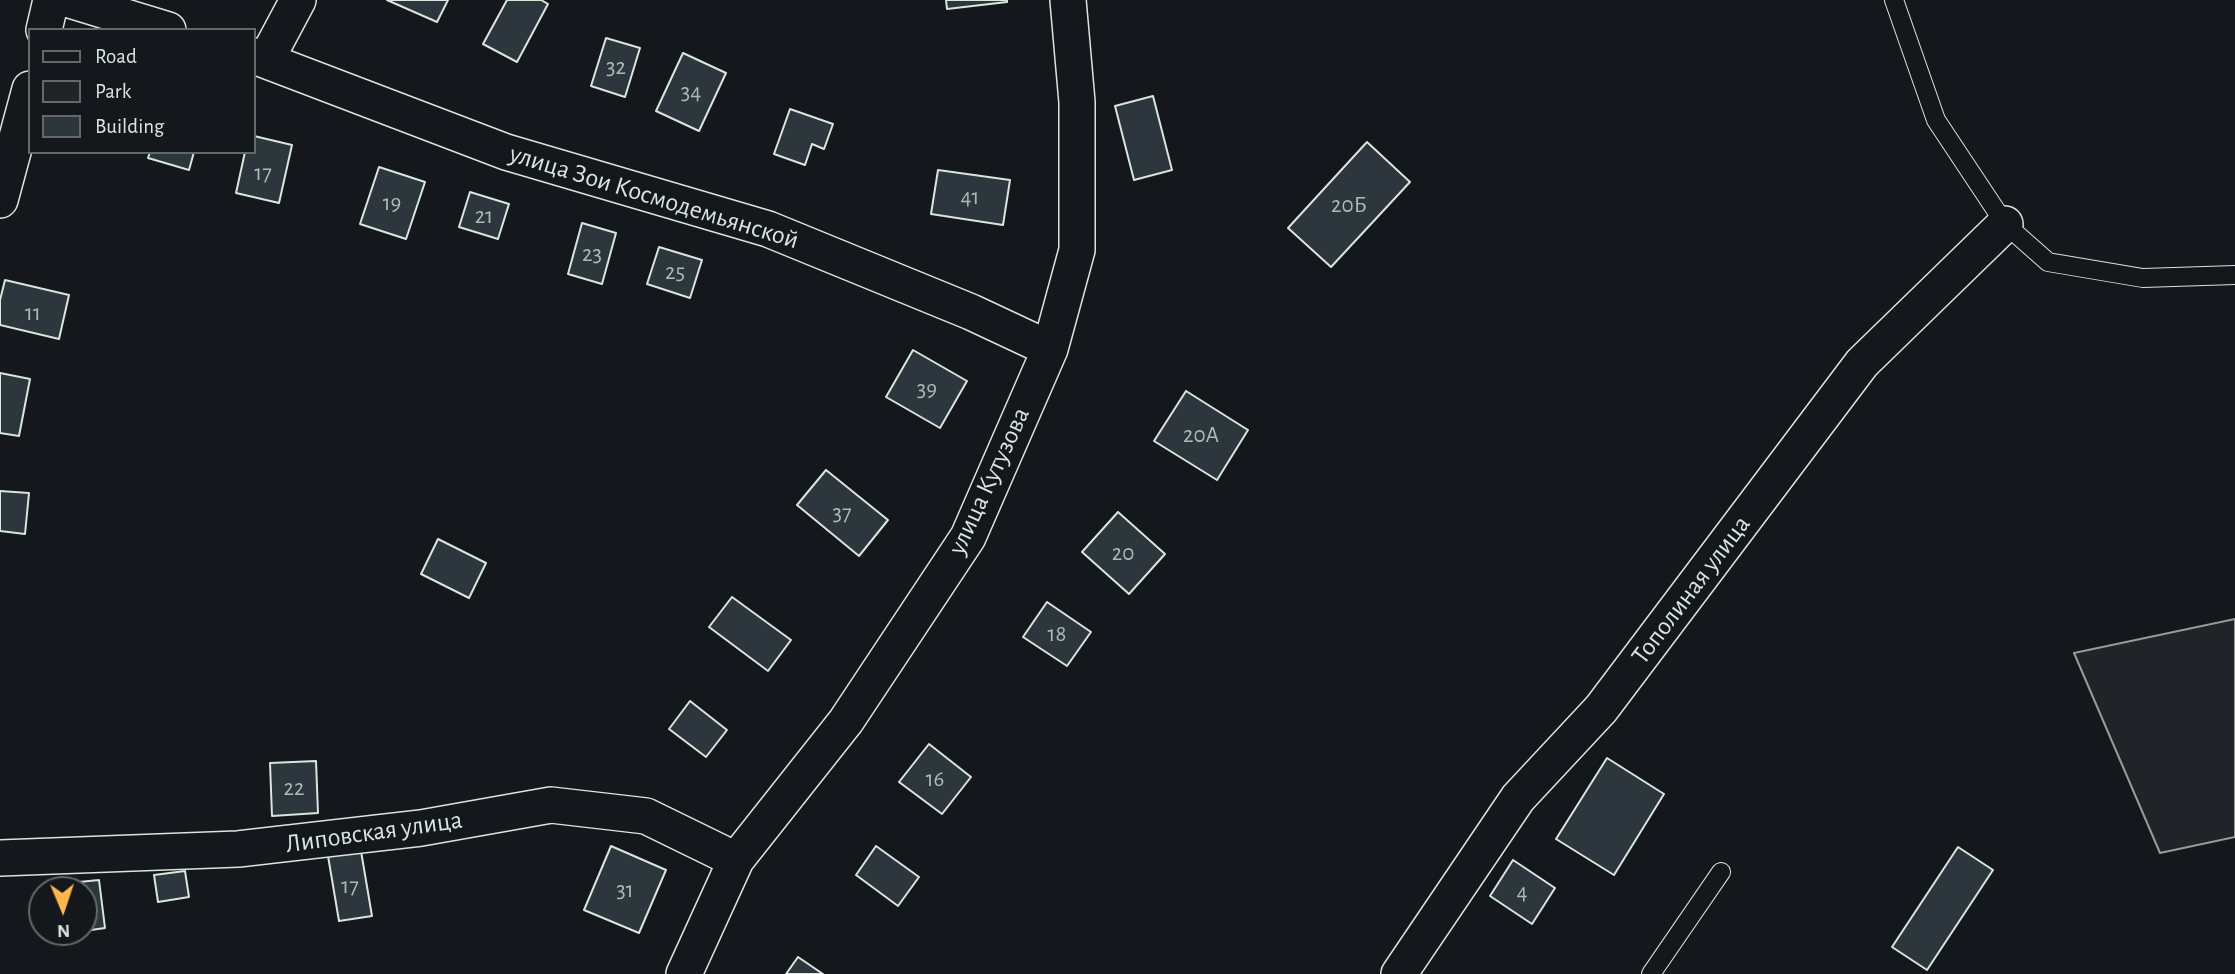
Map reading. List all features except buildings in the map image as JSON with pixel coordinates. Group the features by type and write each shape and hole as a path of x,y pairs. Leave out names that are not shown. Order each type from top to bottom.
{"street":[{"path":"44,28 51,0"},
{"path":"70,0 161,28"},
{"path":"260,58 298,0"},
{"name":"улица Кутузова","path":"684,974 736,860 846,721 968,537 1050,349 1077,250 1076,102 1068,0"},
{"name":"улица Зои Космодемьянской","path":"260,58 506,152 768,229 971,312 1050,349"},
{"path":"0,200 28,96"},
{"name":"Тополиная улица","path":"1399,974 1518,797 1601,709 1862,363 2005,224"},
{"name":"Липовская улица","path":"0,858 238,849 421,828 551,805 646,816 736,860"}],"lane":[{"path":"1894,0 1936,120 2005,224 2048,262 2143,278 2235,275"},
{"path":"1651,974 1721,873"}],"green space":[{"path":"2235,619 2235,837 2160,853 2074,653"}]}
